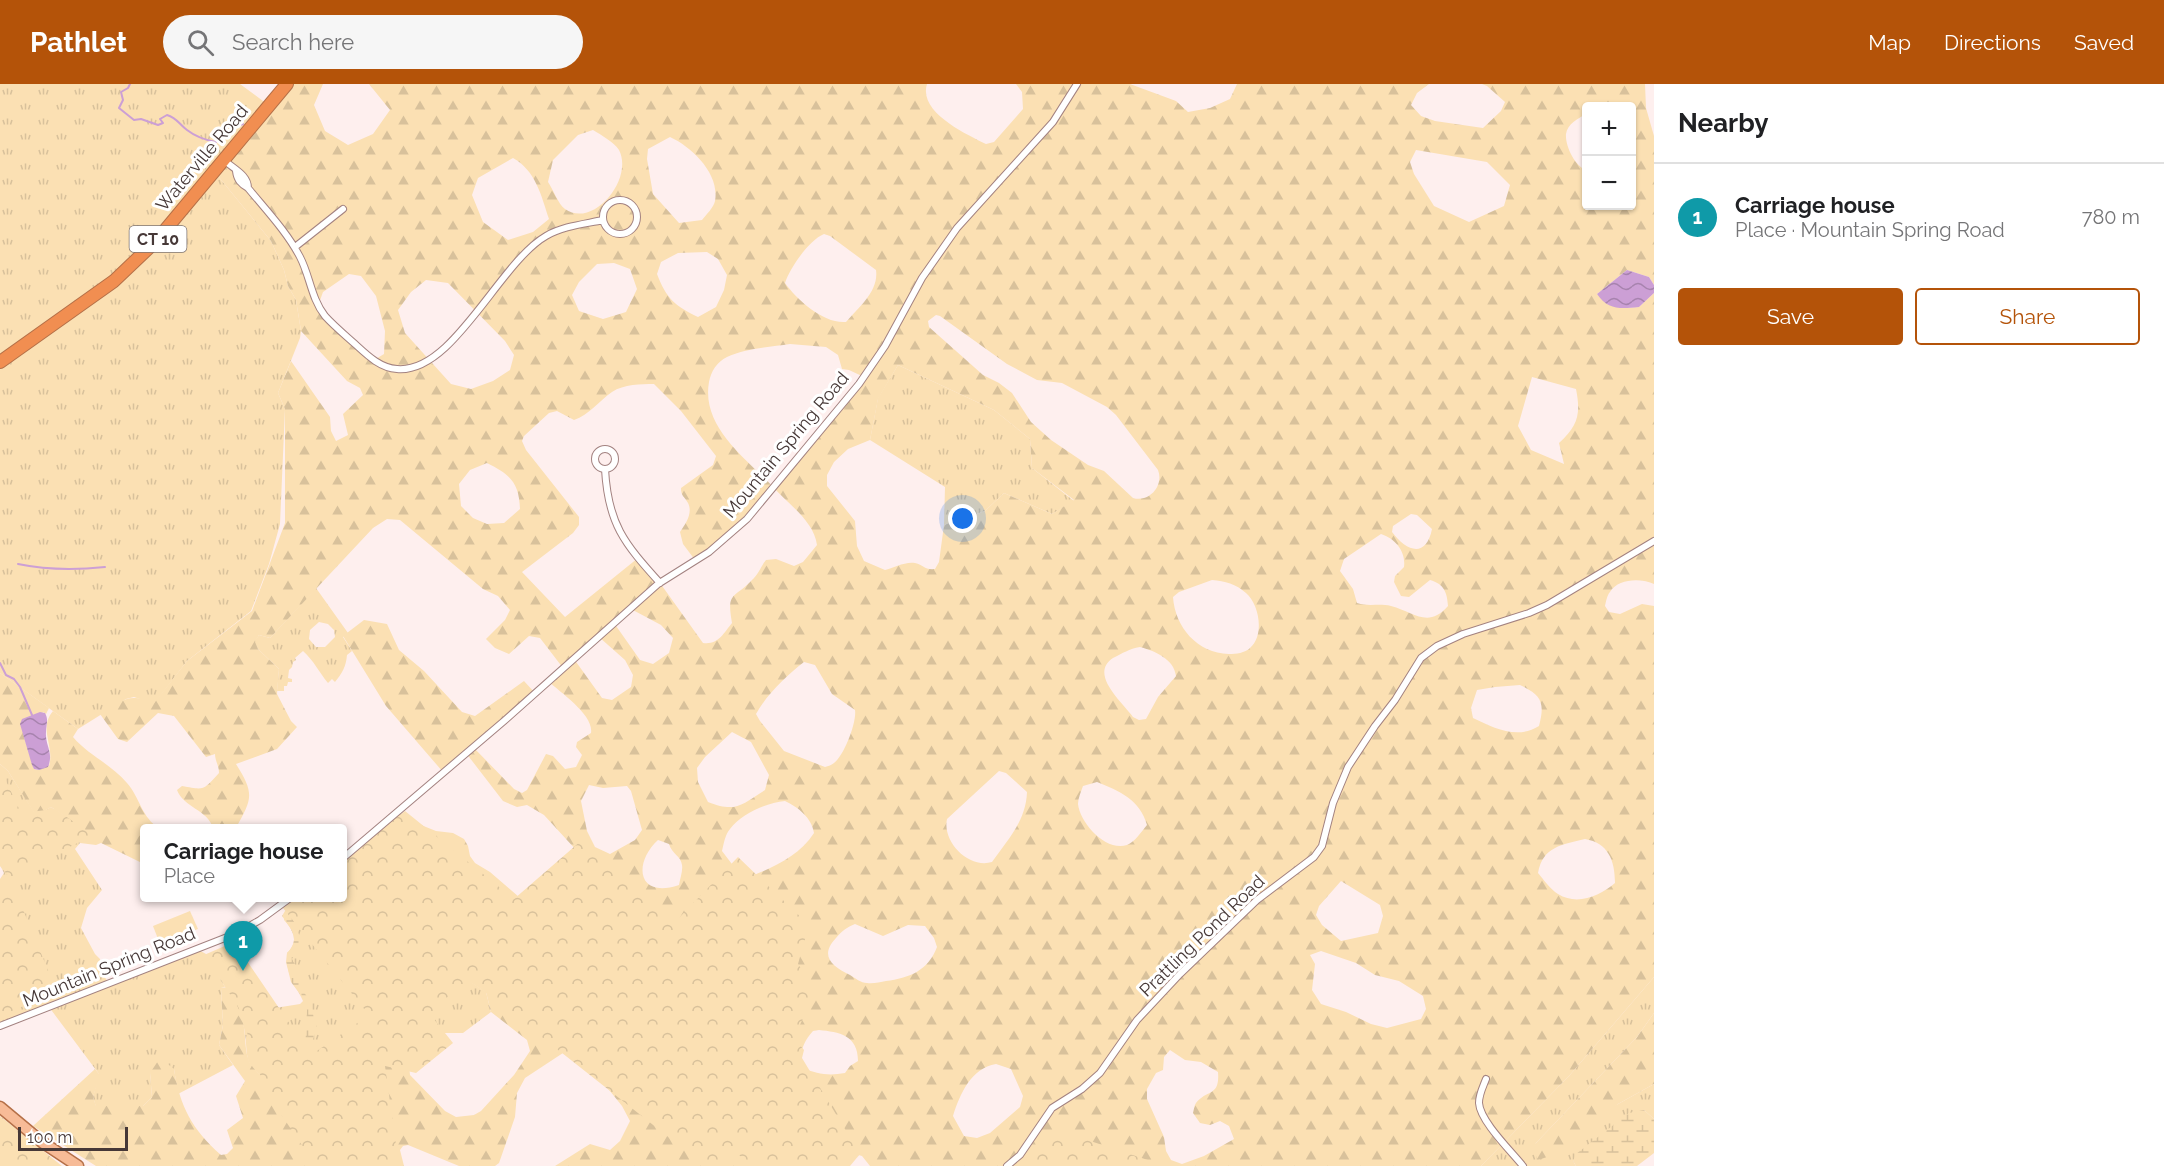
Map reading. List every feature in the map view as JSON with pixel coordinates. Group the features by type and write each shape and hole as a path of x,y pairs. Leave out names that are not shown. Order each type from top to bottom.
{"highway":[{"name":"Waterville Road","path":"0,362 120,275 156,241 287,84"}],"main road":[{"path":"0,1107 42,1142 78,1166"}],"street":[{"name":"Mountain Spring Road","path":"347,855 660,583 709,552 747,519 859,384 885,346 922,278 957,228 1053,122 1077,84"},
{"path":"225,161 236,171 237,178 248,188 295,247 302,260 313,296 325,316 374,361 396,369 406,369 429,361 452,342 504,275 532,246 563,228 603,220"},
{"path":"616,200 629,202 637,213 634,226 624,233 611,231 603,220 606,207 616,200"},
{"path":"295,247 343,209"},
{"path":"605,469 606,491 620,534 660,583"},
{"name":"Prattling Pond Road","path":"1007,1166 1020,1155 1052,1108 1082,1089 1100,1073 1137,1020 1180,974 1257,900 1314,857 1322,846 1333,803 1348,767 1426,653 1463,634 1547,605 1654,541"},
{"name":"Mountain Spring Road","path":"0,1026 235,934 260,920 283,902"},
{"path":"1486,1079 1479,1104 1484,1118 1523,1166"}],"green space":[{"path":"0,84 240,84 267,104 218,176 271,241 284,270 288,286 296,300 301,331 278,393 285,409 280,524 269,564 251,611 187,661 154,704 134,697 126,699 78,729 0,673"},
{"path":"287,84 323,84 314,105 325,131 348,145 373,134 390,110 369,84 927,84 926,94 936,113 956,128 986,144 994,142 1023,109 1022,92 1016,84 1130,84 1176,101 1188,112 1210,108 1230,99 1237,84 1429,84 1417,93 1411,105 1421,116 1435,121 1483,128 1501,111 1505,102 1482,84 1645,84 1646,108 1654,136 1654,285 1649,277 1627,270 1597,294 1612,305 1625,308 1639,307 1654,293 1654,584 1630,580 1619,584 1609,593 1605,606 1609,612 1620,614 1642,604 1654,606 1654,977 1569,1076 1481,1166 870,1166 862,1156 855,1154 843,1166 555,1166 590,1144 610,1150 620,1141 630,1121 622,1106 598,1076 563,1053 525,1078 517,1093 515,1117 499,1163 495,1166 459,1166 408,1145 403,1146 400,1150 404,1166 378,1166 367,1058 408,1057 410,1075 445,1111 456,1117 474,1115 481,1111 514,1075 530,1051 527,1040 491,1012 486,992 468,981 367,1027 363,1012 367,1009 347,889 347,855 398,810 406,819 436,831 453,833 464,839 475,863 490,872 534,910 600,876 544,815 527,805 517,807 503,801 466,753 443,772 386,706 343,636 364,620 387,624 399,650 424,671 462,712 475,716 524,681 535,693 475,749 514,789 522,793 527,790 546,754 553,756 565,769 576,767 582,755 576,747 577,742 591,733 591,726 576,705 548,681 563,668 540,638 529,636 509,654 495,648 486,639 505,620 510,610 498,596 483,589 400,520 387,519 373,528 270,638 259,635 255,642 258,649 279,669 277,694 291,721 297,727 277,749 236,764 249,790 248,803 238,824 211,824 206,817 180,796 177,790 182,786 203,788 214,779 219,770 215,754 206,757 174,716 158,713 127,742 118,739 100,714 131,698 154,703 187,661 252,611 285,523 285,409 278,393 291,361 330,417 331,431 336,441 348,435 343,414 363,395 360,388 347,381 301,331 296,300 288,286 284,270 271,241 218,176","holes":["593,130 611,141 619,150 622,162 621,174 616,187 598,207 587,212 576,213 565,209 560,204 548,182 553,160 578,135","670,137 687,147 703,163 713,181 715,201 702,220 679,223 653,194 647,159 648,149","1416,150 1487,162 1510,185 1504,206 1469,222 1434,206 1414,174 1410,162","513,158 521,163 532,177 549,219 533,232 508,240 483,222 472,195 478,178","824,234 830,236 876,270 871,292 846,322 829,319 812,310 796,297 785,283 801,255 818,237","707,252 718,259 727,275 724,290 716,307 698,317 683,309 672,300 660,282 657,274 661,262 678,253","614,263 630,269 637,289 626,312 603,319 579,311 572,295 579,282 597,264","349,274 361,276 376,296 385,331 384,354 374,360 318,306 323,292","426,280 448,283 505,341 514,355 510,370 493,381 471,389 451,384 405,333 398,310 411,292","936,315 940,316 1007,364 1037,380 1062,383 1107,407 1116,415 1158,470 1157,487 1145,498 1133,498 1104,471 1088,465 1051,440 1031,422 1012,393 983,375 929,327 928,321","790,344 826,347 838,355 842,369 864,377 773,487 728,440 712,413 708,398 709,382 713,371 717,364 727,357 750,350","898,365 994,410 1030,439 1032,468 1074,500 1052,514 1004,493 985,511 944,525 939,562 935,569 911,563 885,570 864,561 857,546 855,521 827,486 827,475 834,462 848,449 870,440 878,399","1532,377 1576,389 1578,413 1574,425 1559,443 1564,464 1531,450 1518,426","654,384 681,411 716,456 713,465 681,488 690,510 680,532 683,544 695,560 747,519 773,487 800,513 811,528 817,545 803,562 794,566 776,559 766,560 754,578 733,596 730,605 732,623 720,638 713,642 703,643 660,583 638,558 565,617 522,572 573,533 579,525 579,517 526,450 522,441 524,436 549,413 557,411 574,420 622,387","487,463 512,481 518,493 520,509 504,523 487,524 473,518 461,506 459,484 470,470","1411,514 1417,515 1432,529 1425,545 1415,549 1403,544 1392,532 1393,526","1381,534 1395,543 1402,551 1404,567 1395,576 1394,582 1401,596 1409,597 1430,580 1444,589 1448,606 1434,617 1421,617 1391,606 1357,603 1353,589 1340,571 1344,559","1212,580 1221,581 1238,587 1251,598 1257,612 1258,635 1250,648 1240,653 1229,654 1207,649 1183,628 1173,597 1179,592","631,609 661,625 673,638 669,653 653,664 640,660 614,623","599,637 625,660 633,675 631,687 612,700 602,698 574,659","1140,647 1168,660 1176,676 1158,697 1146,719 1139,720 1133,717 1115,696 1104,672 1106,664 1113,658","804,662 815,665 832,694 855,710 854,722 842,753 833,764 825,767 784,751 756,714 778,685","1520,685 1533,692 1540,701 1542,711 1539,726 1531,730 1514,732 1473,718 1471,708 1477,690","732,732 751,742 769,775 765,790 738,806 725,807 708,802 698,782 697,768 705,757","999,771 1006,773 1027,792 1020,821 992,862 983,863 966,858 953,845 949,836 947,819","1097,782 1128,798 1144,816 1147,825 1130,844 1119,846 1103,840 1089,827 1080,812 1078,800 1083,786","589,785 603,788 627,786 631,791 642,830 635,840 610,854 595,847 587,831 581,801","785,801 795,806 804,814 814,833 802,848 778,864 752,876 738,872 722,851 728,831 741,818 770,804","1585,839 1599,844 1612,860 1615,883 1602,892 1580,899 1565,898 1552,890 1538,873 1544,857 1561,845","658,840 669,844 681,862 679,885 665,888 654,887 647,883 643,876 643,868 650,849","1341,881 1380,905 1383,916 1378,933 1341,941 1322,925 1316,915 1319,906","855,924 883,936 908,925 925,926 934,938 937,947 928,962 917,972 894,980 874,983 865,983 838,968 828,955 831,944","1321,951 1356,963 1375,975 1399,981 1423,996 1426,1009 1421,1019 1387,1028 1321,1004 1312,990 1315,964 1310,955","813,1031 834,1032 846,1036 855,1045 858,1061 845,1073 818,1073 802,1068 804,1044","1170,1050 1185,1060 1201,1062 1218,1072 1215,1089 1196,1103 1193,1113 1200,1123 1210,1125 1220,1121 1229,1126 1234,1139 1204,1156 1182,1164 1171,1160 1166,1151 1164,1137 1147,1099 1147,1089 1156,1073 1163,1070 1164,1057","996,1064 1011,1069 1023,1096 1020,1107 990,1133 977,1138 964,1136 953,1116 959,1099 973,1076 987,1066"]},
{"path":"898,365 994,410 1030,439 1032,468 1074,501 1052,514 1004,493 985,511 944,525 945,487 870,440 878,398"},
{"path":"316,588 348,633 343,637 352,651 347,655 342,673 335,682 332,679 328,683 303,651 295,658 289,670 288,678 292,679 292,682 284,686 284,691 277,691 279,669 258,649 254,642 259,635 270,638","holes":["319,622 328,624 334,630 335,637 325,647 316,647 309,639 310,630"]},
{"path":"0,673 49,708 46,714 43,712 24,737 34,769 39,770 49,766 47,724 53,711 78,729 73,737 121,776 131,789 153,824 140,824 140,862 101,843 96,845 80,843 63,815 51,807 36,816 8,771 0,764"},
{"path":"0,764 8,771 36,815 51,807 63,815 80,843 75,849 102,890 87,908 81,928 100,959 100,971 109,983 197,949 206,954 225,987 221,988 223,1025 219,1045 233,1065 178,1094 174,1069 150,1073 152,1097 143,1106 96,1107 93,1097 99,1074 49,1007 0,1026 0,879 4,873 0,865"},
{"path":"0,768 21,813 55,809 90,833 89,837 10,878 0,866"},
{"path":"405,811 514,899 582,840 673,924 738,857 809,925 798,964 816,990 794,1038 804,1050 802,1058 860,1154 850,1166 751,1166 738,1154 725,1166 705,1166 471,981 435,1006 433,1018 453,1043 416,1073 385,1066 399,1166 316,1166 272,1101 250,1052 245,1017 204,955 234,942 311,1055 369,1015 283,908 291,902 347,902 347,857"},
{"path":"10,878 57,992 0,1016 0,883"},
{"path":"347,901 486,992 491,1012 463,1033 439,1033 266,1078 249,1063 244,1028 228,987 275,1008 300,1004 303,1001 288,967 287,953 294,939 282,916 285,911 302,902"},
{"path":"190,911 198,929 160,944 153,926"},
{"path":"285,915 290,915 298,927 301,940 292,959 297,968 302,990 309,999 317,1028 311,1045 305,1053 307,1010 302,997 291,982 286,962 294,936 284,920"},
{"path":"1654,977 1654,1013 1637,1037 1535,1144 1654,1084 1654,1119 1644,1110 1573,1161 1576,1166 1481,1166 1569,1076"},
{"path":"228,987 242,1018 248,1059 252,1066 266,1078 319,1166 96,1166 33,1126 95,1069 100,1075 93,1097 96,1106 143,1106 152,1097 150,1073 158,1061 164,1061 174,1069 184,1106 195,1126 221,1155 227,1154 233,1148 227,1130 243,1118 236,1096 245,1081 219,1045 223,1025 221,988"},
{"path":"1654,1013 1654,1084 1618,1104 1547,1157 1538,1160 1534,1151 1535,1144 1637,1037"},
{"path":"1644,1110 1654,1119 1654,1153 1637,1166 1576,1166 1573,1161 1576,1154 1629,1113"},
{"path":"0,1116 62,1166 0,1166"},
{"path":"1054,1129 1166,1166 1018,1166"}],"water":[{"path":"1627,270 1649,277 1654,285 1654,293 1639,307 1610,306 1597,294"},
{"path":"40,712 45,713 47,718 46,737 50,762 48,767 39,770 34,769 32,765 20,724 22,719"}],"waterway":[{"path":"130,84 121,92 123,100 119,108 134,120 141,119 158,125 163,123 160,119 167,115 176,119 194,135 216,142 230,129 243,124"},
{"path":"18,564 62,569 105,567"},
{"path":"0,663 6,675 14,679 20,687 32,715"}],"place":[{"name":"Carriage house","path":"243,971"}]}
